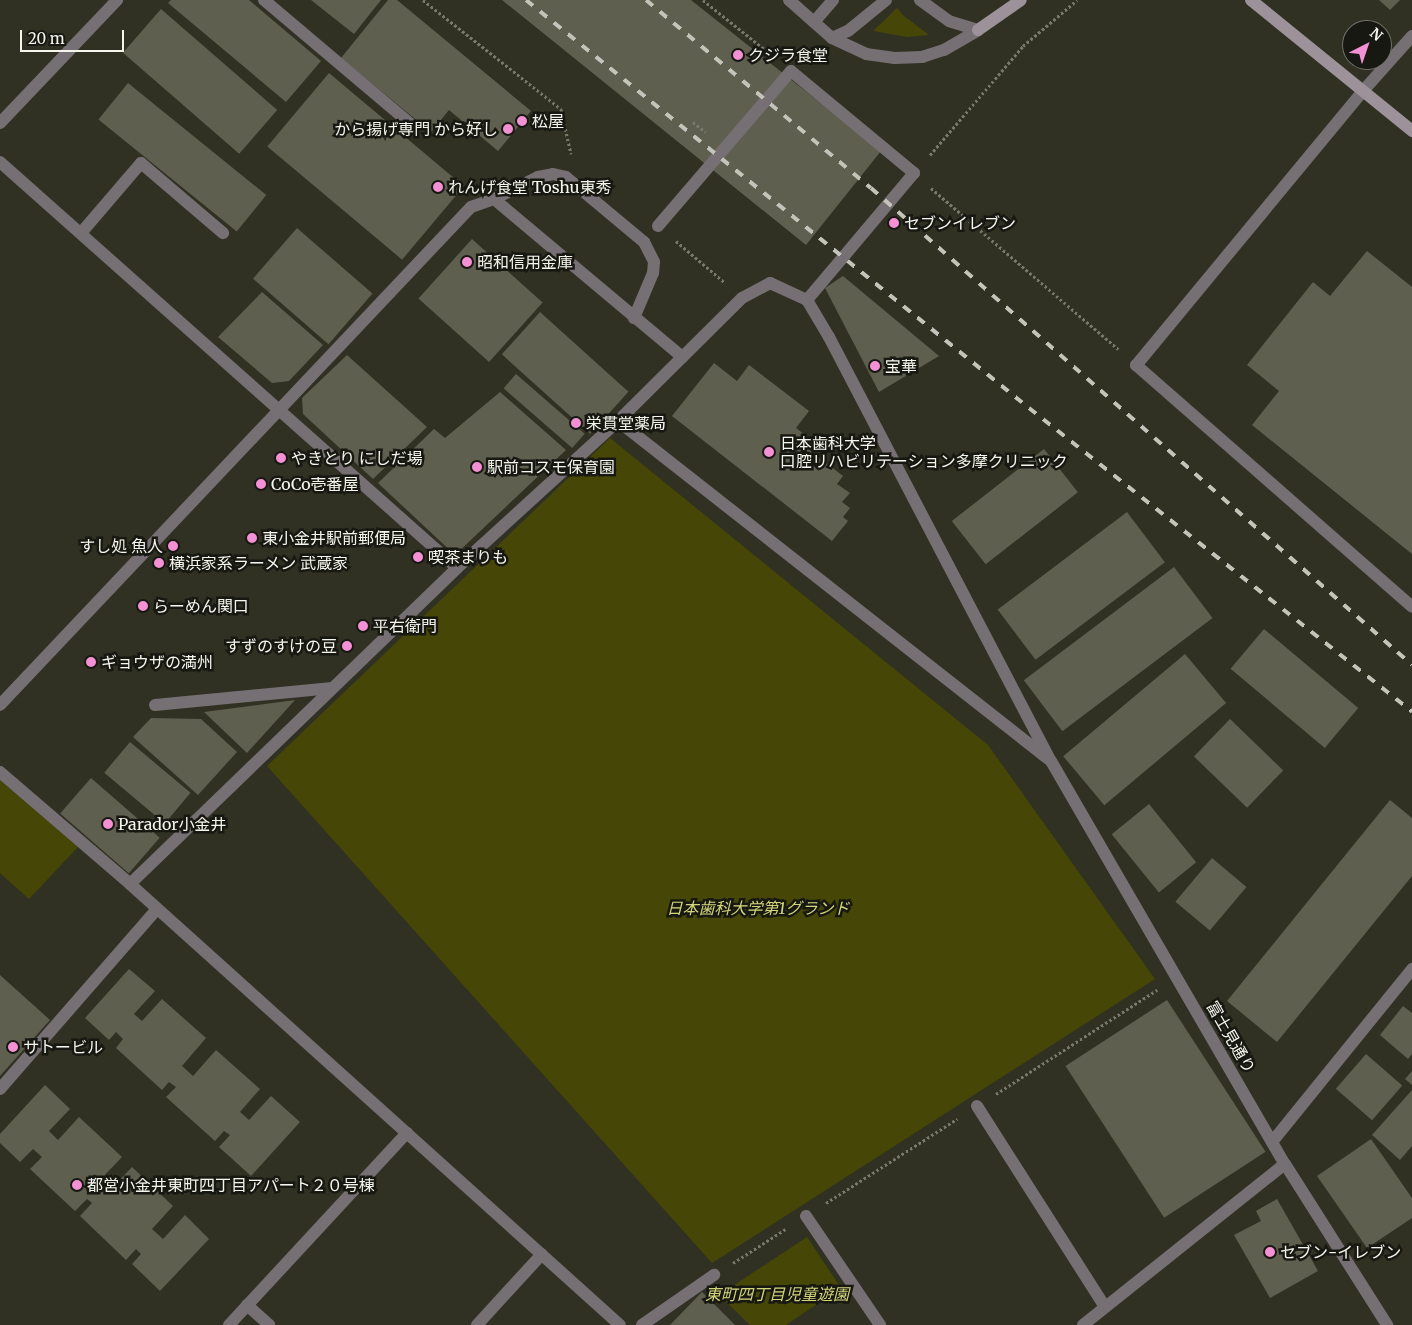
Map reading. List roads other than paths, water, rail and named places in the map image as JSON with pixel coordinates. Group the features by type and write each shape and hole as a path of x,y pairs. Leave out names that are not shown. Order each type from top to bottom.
{"street":[{"path":"0,124 117,0"},
{"path":"264,0 412,125"},
{"path":"789,0 832,38 866,54 895,58 922,57 944,50 978,30 1021,0"},
{"path":"814,22 833,0"},
{"path":"832,38 848,31 886,0"},
{"path":"920,0 949,21 978,30"},
{"path":"1251,0 1412,131"},
{"path":"1412,36 1363,91 1136,365 1412,607"},
{"path":"130,884 457,568 618,421 742,298 770,284 807,300 914,174 792,71 658,226"},
{"path":"0,162 457,568"},
{"path":"81,233 141,163 223,233"},
{"path":"0,705 471,207 494,199 538,177 553,174 566,177 644,242 654,262 653,273 634,318"},
{"path":"494,199 682,358"},
{"name":"富士見通り","path":"807,300 1051,761 1285,1164 1387,1325"},
{"path":"618,421 1051,761"},
{"path":"155,705 332,688"},
{"path":"0,772 130,884 620,1325"},
{"path":"0,1089 157,909"},
{"path":"1272,1142 1412,970"},
{"path":"977,1106 1105,1307"},
{"path":"229,1325 407,1133"},
{"path":"1082,1325 1285,1164"},
{"path":"806,1216 880,1325"},
{"path":"477,1325 542,1254"},
{"path":"642,1325 714,1275"},
{"path":"247,1305 269,1325"}],"railway":[{"path":"526,0 1029,408 1412,712"},
{"path":"646,0 871,188 1412,665"}],"place":[{"name":"クジラ食堂","path":"738,55"},
{"name":"松屋","path":"522,121"},
{"name":"から揚げ専門 から好し","path":"508,129"},
{"name":"れんげ食堂 Toshu東秀","path":"438,187"},
{"name":"セブンイレブン","path":"894,223"},
{"name":"昭和信用金庫","path":"467,262"},
{"name":"宝華","path":"875,366"},
{"name":"栄貫堂薬局","path":"576,423"},
{"name":"日本歯科大学 口腔リハビリテーション多摩クリニック","path":"769,452"},
{"name":"やきとり にしだ場","path":"281,458"},
{"name":"駅前コスモ保育園","path":"477,467"},
{"name":"CoCo壱番屋","path":"261,484"},
{"name":"東小金井駅前郵便局","path":"252,538"},
{"name":"すし処 魚人","path":"173,546"},
{"name":"喫茶まりも","path":"418,557"},
{"name":"横浜家系ラーメン 武蔵家","path":"159,563"},
{"name":"らーめん関口","path":"143,606"},
{"name":"平右衛門","path":"363,626"},
{"name":"すずのすけの豆","path":"347,646"},
{"name":"ギョウザの満州","path":"91,662"},
{"name":"Parador小金井","path":"108,824"},
{"name":"サトービル","path":"13,1047"},
{"name":"都営小金井東町四丁目アパート２０号棟","path":"77,1185"},
{"name":"セブン-イレブン","path":"1270,1252"}],"park label":[{"name":"日本歯科大学第1グランド","path":"758,908"},
{"name":"東町四丁目児童遊園","path":"777,1294"}]}
